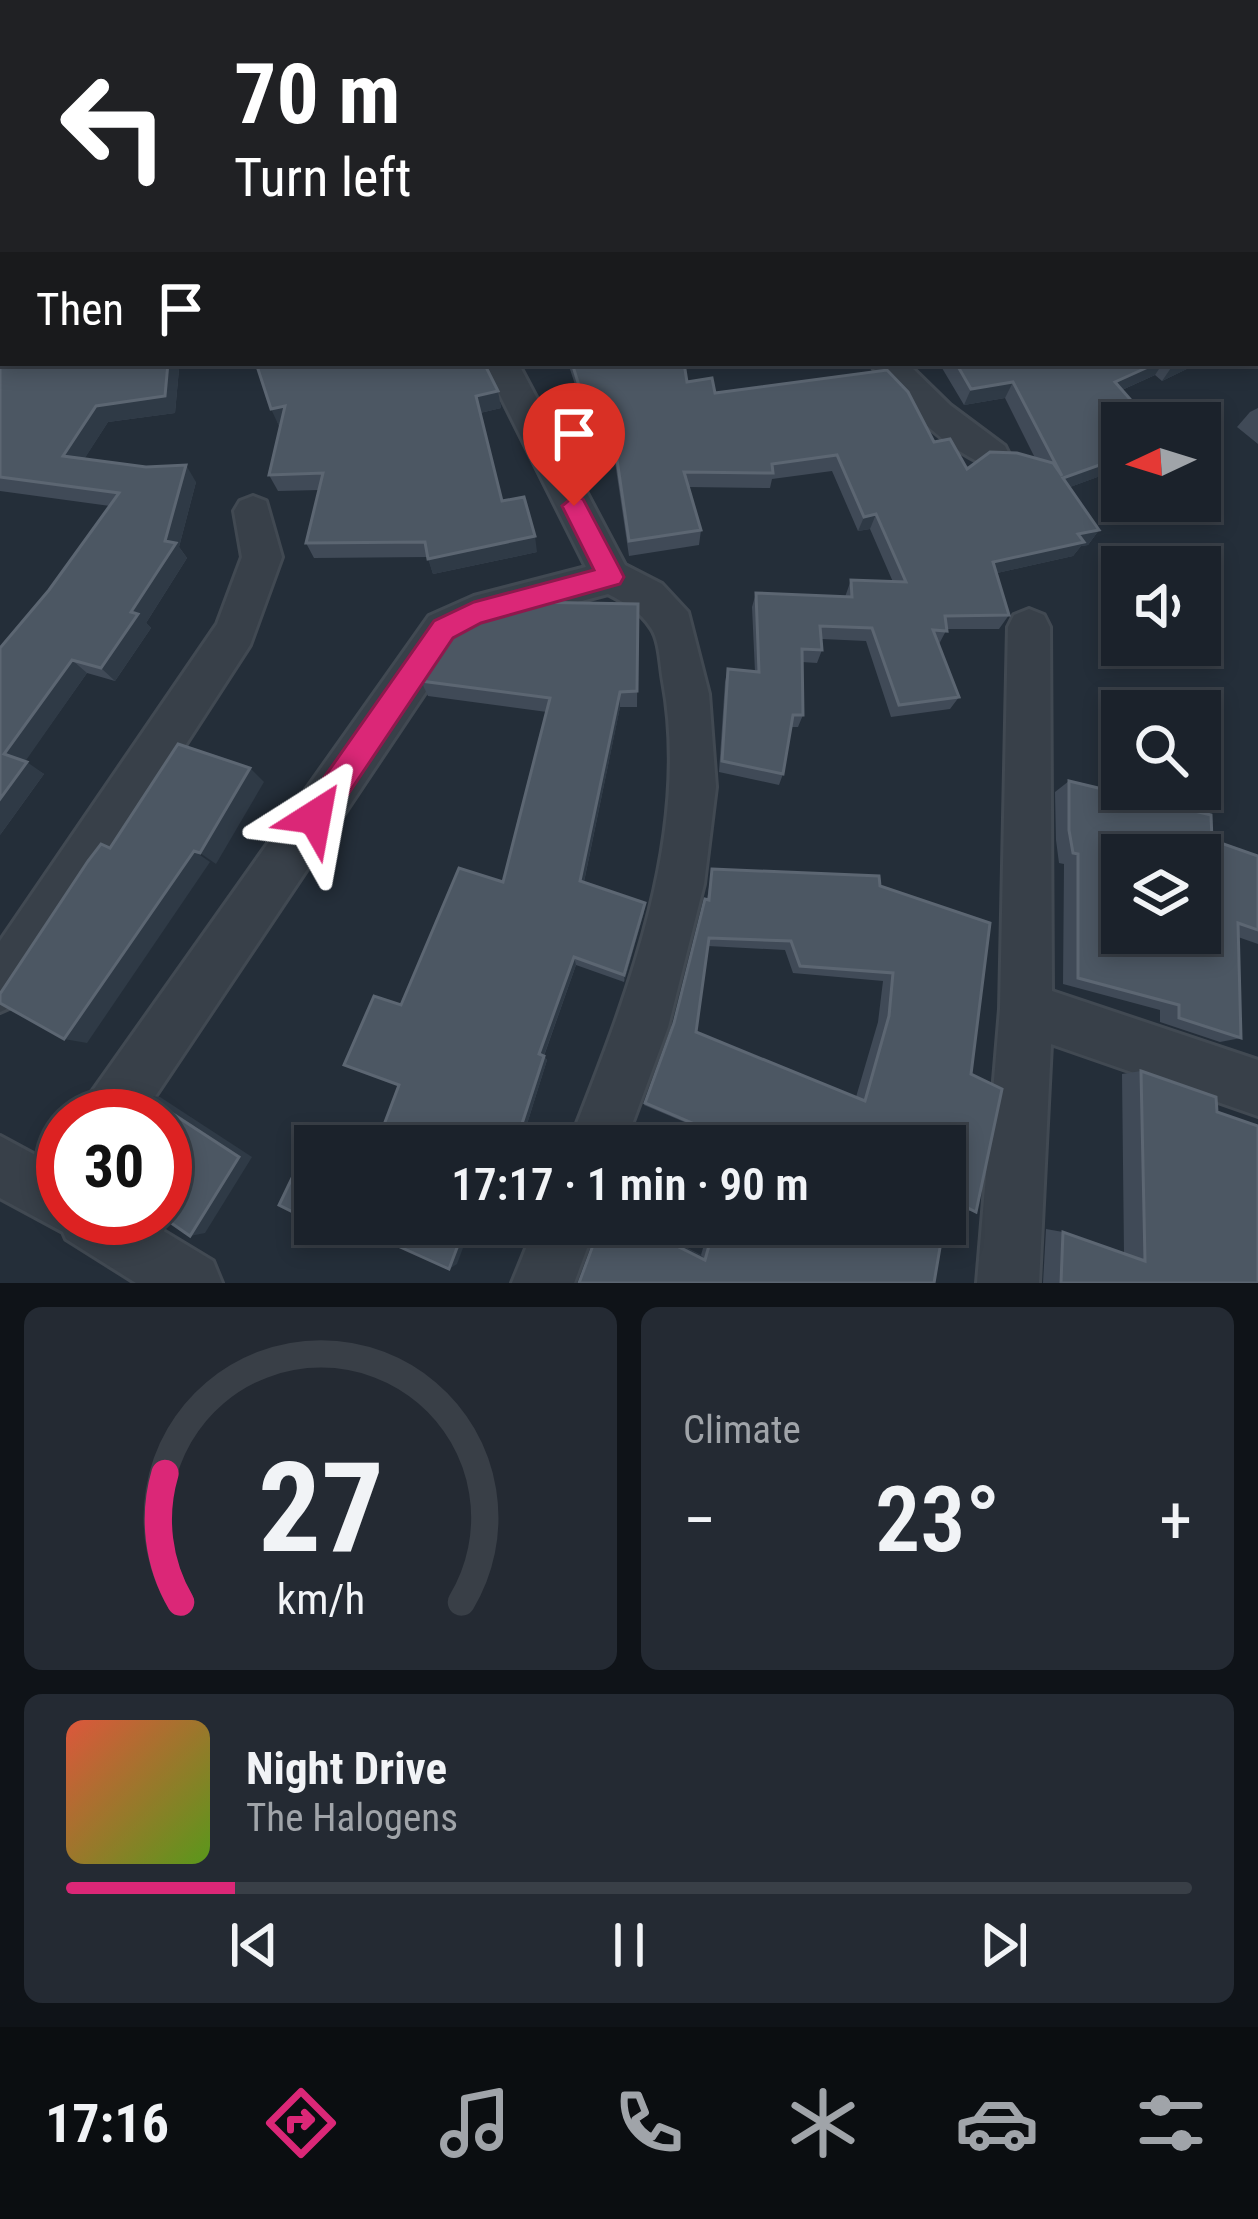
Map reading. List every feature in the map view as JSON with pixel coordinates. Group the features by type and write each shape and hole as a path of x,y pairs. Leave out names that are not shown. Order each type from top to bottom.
{"street":[{"path":"503,366 610,577 648,596 673,624 687,694 693,788 679,884 641,1027 604,1125"},
{"path":"890,366 938,414 992,456"},
{"path":"0,986 236,632 262,557 253,511"},
{"path":"129,1089 444,629 474,613 610,577"},
{"path":"1008,1283 1027,1009 1029,628"},
{"path":"1027,1009 1258,1088"},
{"path":"0,1165 36,1184"},
{"path":"134,1245 191,1283"},
{"path":"544,1283 558,1245"}],"building":[{"path":"0,366 168,366 165,396 96,406 63,456 146,467 186,465 165,541 176,543 131,612 138,614 101,668 72,660 4,754 27,762 0,799 0,648 119,493 0,477"},
{"path":"257,366 486,366 498,391 476,396 502,501 524,497 535,536 428,559 425,542 306,543 323,473 269,475 285,406 271,409"},
{"path":"573,366 684,366 687,382 712,378 715,393 887,370 908,392 934,442 950,439 967,469 990,452 1017,453 1053,463 1062,476 1013,382 971,389 958,366 1150,366 1115,382 1133,402 1101,402 1101,464 1063,478 1099,530 1078,534 1084,542 993,562 1009,615 945,616 947,631 933,630 959,697 899,705 872,628 820,626 822,650 802,649 803,715 793,715 783,774 722,761 728,669 759,672 756,593 852,597 851,580 906,582 876,514 864,517 837,455 772,464 773,473 684,472 701,530 629,541 615,446 581,454 562,408 584,402"},
{"path":"525,602 638,604 637,691 620,692 580,881 645,903 624,975 574,957 539,1054 544,1056 522,1125 384,1125 399,1085 344,1065 374,996 401,1005 459,868 503,882 550,698 421,681 457,628 481,614"},
{"path":"178,744 250,768 200,853 194,851 64,1039 0,1003 0,994 88,861 101,844 110,848"},
{"path":"1069,781 1101,789 1101,810 1190,810 1211,815 1212,834 1101,834 1101,954 1221,954 1221,843 1258,856 1258,930 1238,923 1241,1038 1179,1018 1179,1005 1078,978 1078,854 1073,853"},
{"path":"712,869 879,876 880,886 990,923 971,1074 1002,1089 976,1212 966,1207 966,1125 697,1125 645,1103 674,1023 705,899 709,900","holes":["709,938 791,941 800,966 893,973 889,1016 865,1101 696,1032"]},
{"path":"1141,1071 1216,1097 1217,1112 1258,1126 1258,1283 1061,1283 1063,1232 1145,1261"},
{"path":"192,1126 239,1157 192,1233"},
{"path":"294,1174 294,1212 279,1205"},
{"path":"396,1245 458,1245 449,1269"},
{"path":"593,1245 675,1245 705,1260 709,1245 940,1245 934,1283 579,1283"}],"route":[{"path":"315,817 444,629 474,613 610,577 574,506"}]}
